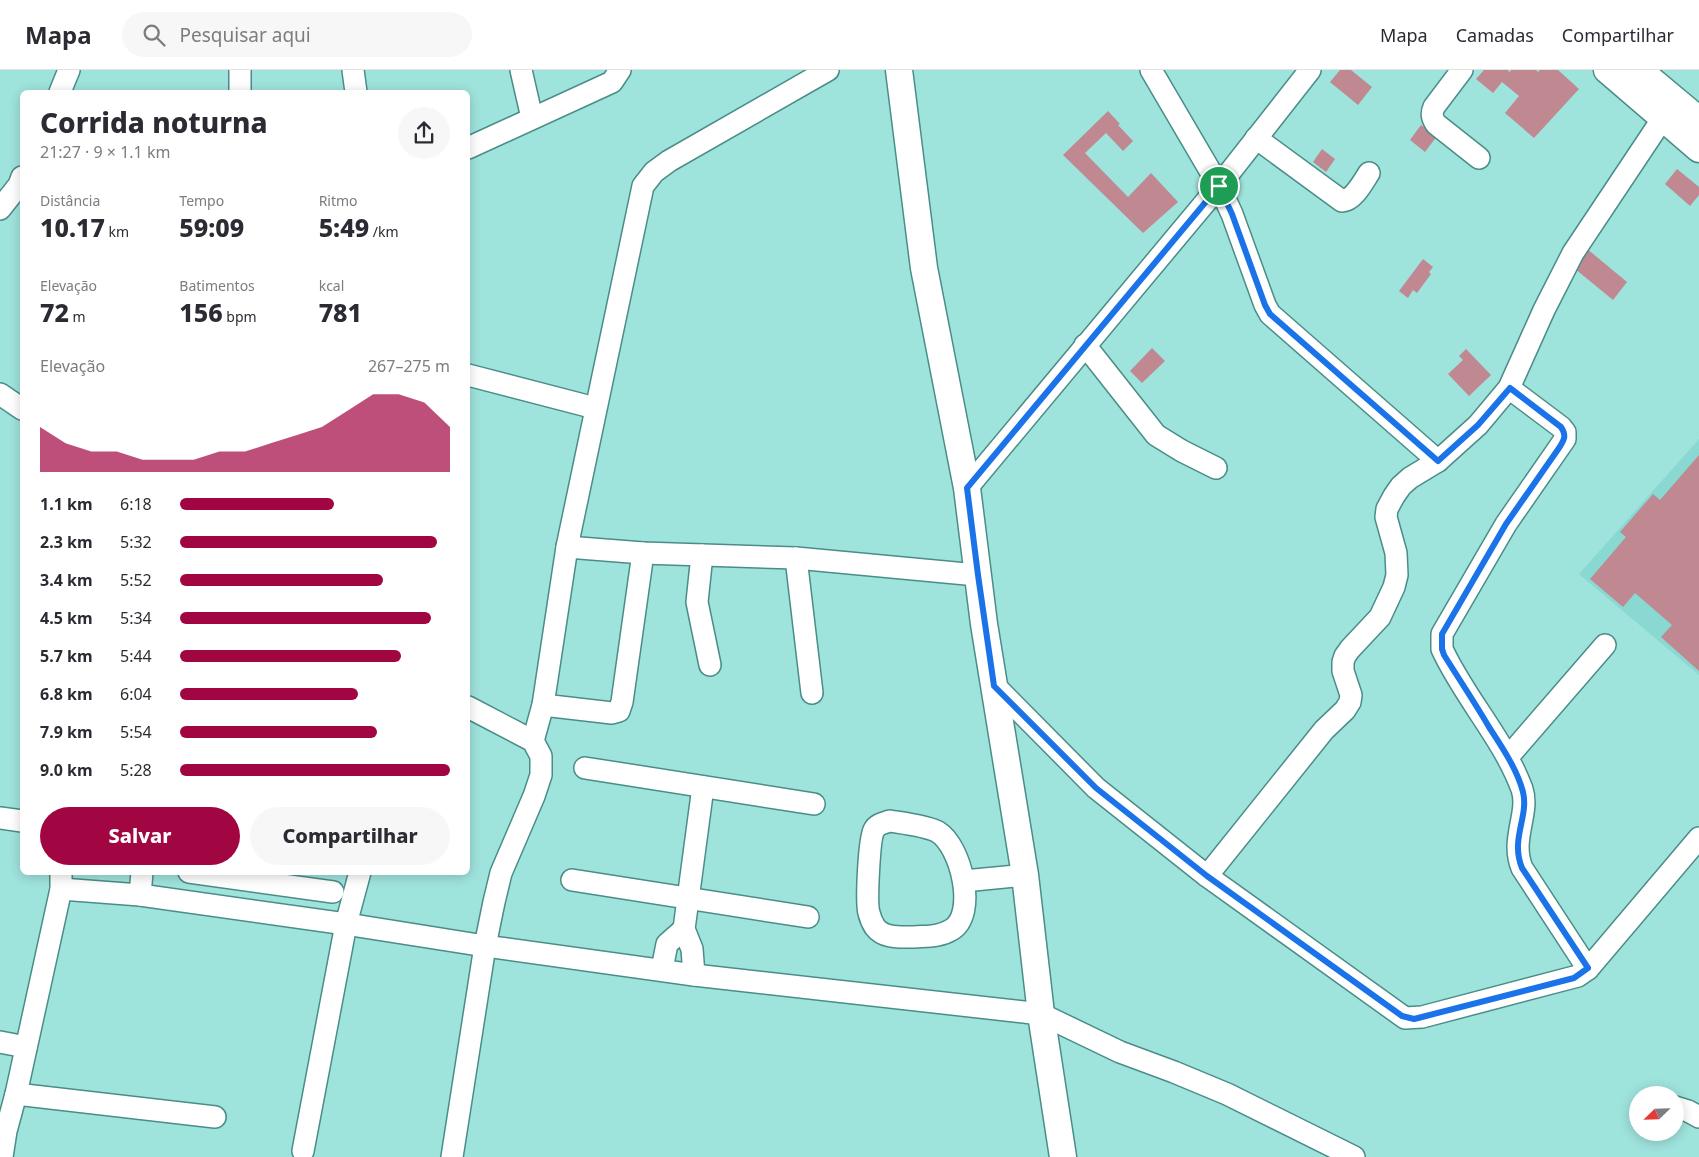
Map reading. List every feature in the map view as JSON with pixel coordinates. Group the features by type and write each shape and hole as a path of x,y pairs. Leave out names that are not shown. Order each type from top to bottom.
{"main road":[{"path":"899,70 924,268 967,488 994,686 1025,875 1041,1014 1063,1157"},
{"path":"1607,70 1699,149"},
{"path":"1653,74 1699,120"}],"street":[{"path":"61,90 69,70"},
{"path":"240,70 240,90"},
{"path":"353,70 356,90"},
{"path":"521,70 532,118"},
{"path":"470,147 612,82 620,70"},
{"path":"533,741 544,705 567,548 643,186 654,172 669,160 828,70"},
{"path":"1151,70 1219,186 1232,214 1270,314 1438,461"},
{"path":"967,488 1219,186 1310,70"},
{"path":"1462,70 1434,107 1432,118 1436,124 1478,158"},
{"path":"1207,876 1324,730 1345,710 1350,702 1351,694 1343,671 1343,662 1350,650 1380,617 1389,600 1397,574 1396,554 1386,517 1387,509 1401,486 1410,478 1438,461 1478,425 1510,388 1544,310 1573,253 1663,118"},
{"path":"1256,138 1342,201 1347,201 1351,198 1369,173"},
{"path":"0,209 20,182"},
{"path":"1085,345 1156,435 1216,468"},
{"path":"470,376 595,408"},
{"path":"1510,388 1561,427 1565,432 1565,439 1506,524 1442,634 1441,641 1444,655 1508,757 1522,790 1524,798 1517,843 1522,868 1588,968"},
{"path":"0,394 20,407"},
{"path":"567,548 643,553 796,558 978,575"},
{"path":"544,705 612,713 619,711 622,702 643,553"},
{"path":"702,555 697,602 710,664"},
{"path":"796,558 812,693"},
{"path":"1508,757 1605,645"},
{"path":"994,686 1096,788 1207,876 1406,1018 1422,1017 1574,978 1588,968 1699,838"},
{"path":"452,1157 485,946 501,873 542,775 541,756 533,741 470,708"},
{"path":"585,768 814,804"},
{"path":"694,974 692,949 684,929 703,787"},
{"path":"0,818 20,821"},
{"path":"890,821 938,832 954,852 964,881 964,902 961,920 954,929 941,936 886,935 875,927 869,913 868,877 874,830 880,824 890,821"},
{"path":"140,895 142,875"},
{"path":"211,875 333,892"},
{"path":"302,1151 346,924 359,875"},
{"path":"964,881 1025,875"},
{"path":"572,880 808,917"},
{"path":"2,1157 3,1131 16,1094 61,881 140,895 485,946 694,974 1041,1014 1120,1052 1227,1094 1354,1157"},
{"path":"662,969 667,944 684,929"},
{"path":"0,1042 26,1047"},
{"path":"16,1094 215,1117"},
{"path":"1684,1110 1699,1117"}],"shaded area":[{"path":"1699,439 1699,675 1579,574"}],"building":[{"path":"1340,70 1351,70 1372,87 1358,105 1330,82"},
{"path":"1484,70 1507,70 1510,72 1511,70 1536,70 1538,72 1540,70 1558,70 1579,89 1534,138 1505,113 1519,96 1502,82 1493,93 1476,79"},
{"path":"1108,111 1133,141 1123,151 1106,133 1085,153 1128,197 1151,173 1178,202 1143,233 1063,155"},
{"path":"1421,125 1437,136 1425,152 1410,140"},
{"path":"1322,149 1335,159 1326,172 1313,162"},
{"path":"1677,169 1699,187 1699,195 1690,206 1665,184"},
{"path":"1586,248 1627,282 1613,300 1574,268"},
{"path":"1423,259 1433,267 1429,272 1431,274 1417,293 1413,290 1408,298 1399,291"},
{"path":"1152,348 1165,361 1142,383 1130,371"},
{"path":"1466,349 1491,375 1469,396 1448,374 1463,360 1459,356"},
{"path":"1699,455 1699,671 1661,637 1672,625 1635,593 1623,607 1590,579 1626,537 1620,532 1653,494 1660,500"}],"route":[{"path":"1219,186 1232,214 1270,314 1438,461 1478,425 1510,388 1565,432 1565,439 1506,524 1442,634 1441,641 1444,655 1508,757 1522,790 1524,798 1517,843 1519,860 1522,868 1588,968 1574,978 1414,1019 1402,1016 1207,876 1096,788 994,686 984,624 967,488 1219,186"}]}
